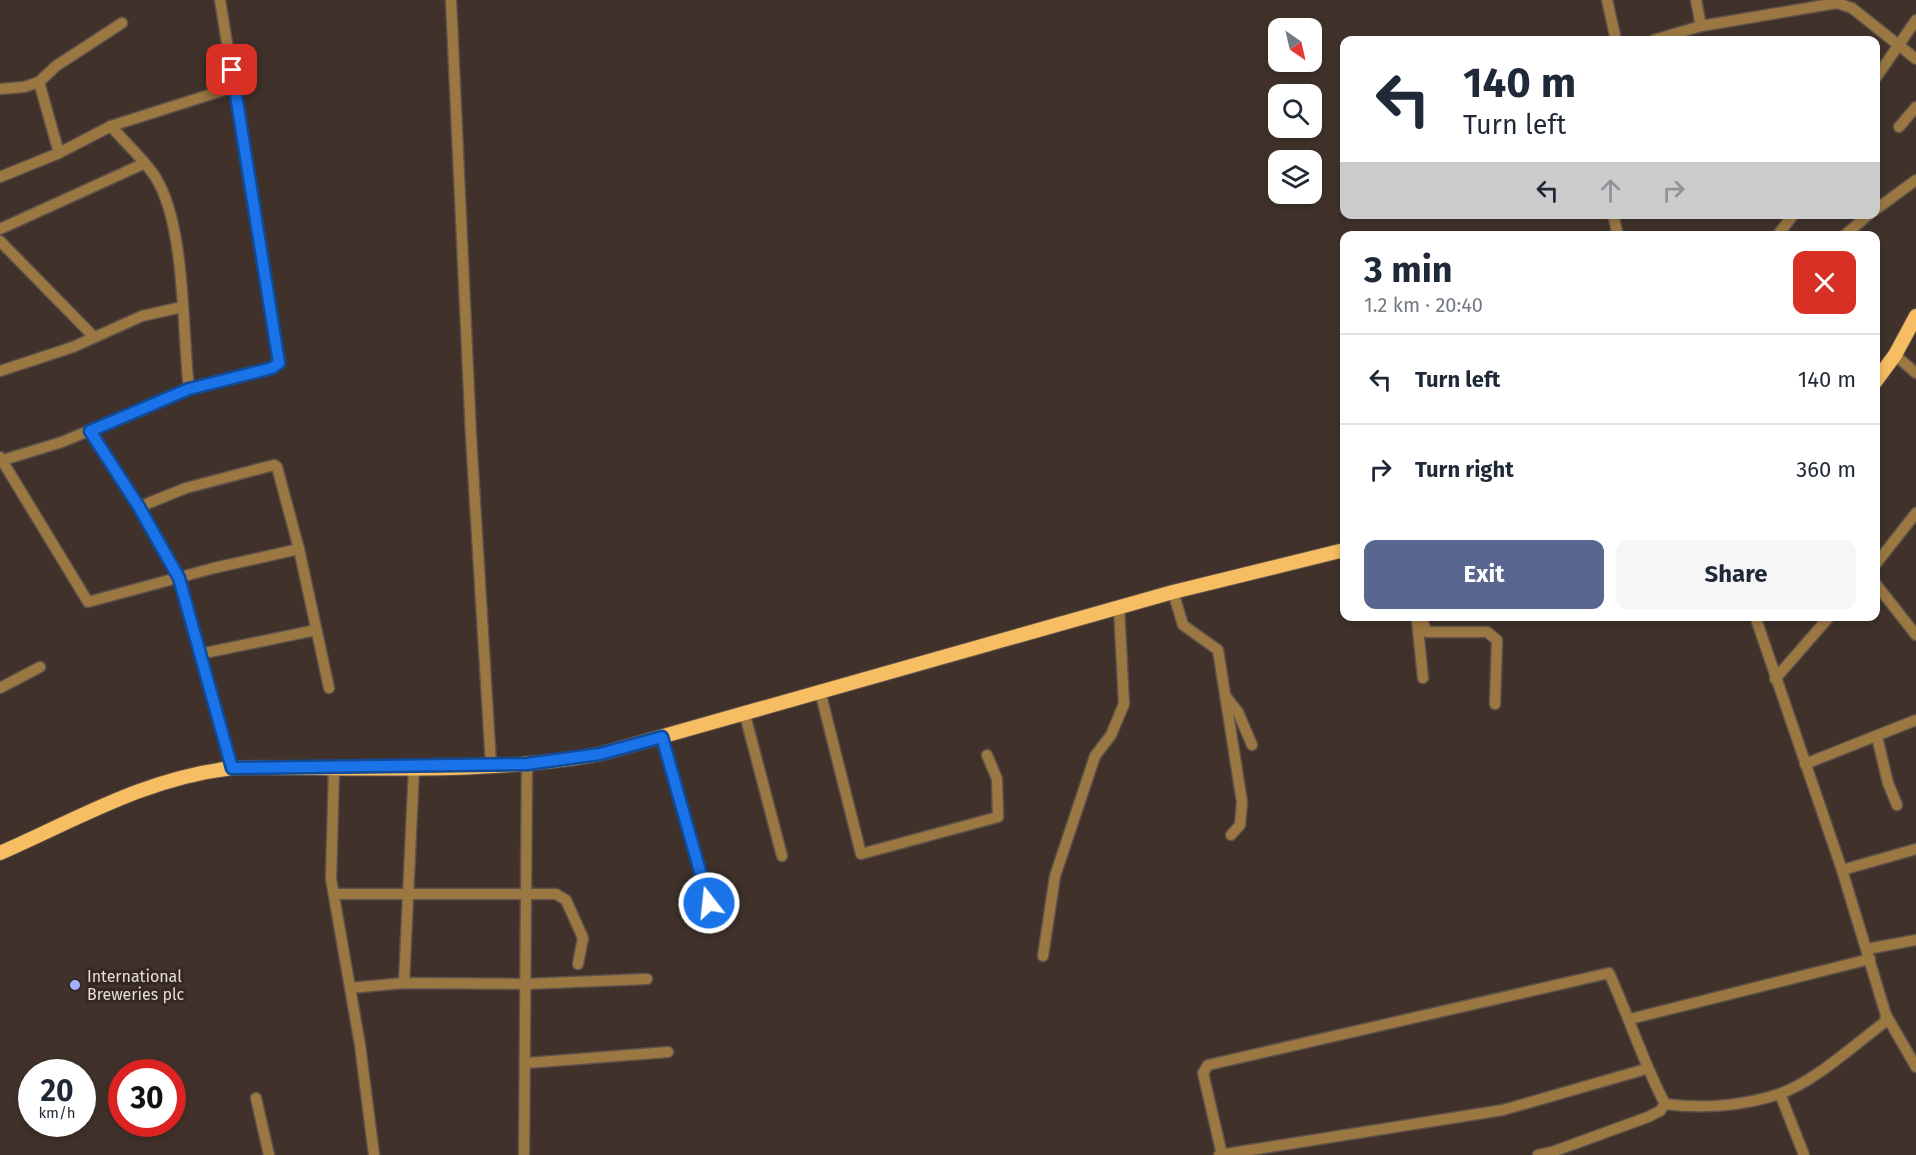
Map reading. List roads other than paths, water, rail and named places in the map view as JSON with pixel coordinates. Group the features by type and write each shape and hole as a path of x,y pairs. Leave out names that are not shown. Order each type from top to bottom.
{"main road":[{"path":"1880,375 1895,355 1916,316"},
{"path":"0,853 106,802 199,772 232,768 527,764 600,754 746,715 820,691 1173,592 1340,551"}],"street":[{"path":"220,0 279,359 272,368 189,389 90,431 2,458 88,602 299,549"},
{"path":"451,0 471,425 491,765"},
{"path":"1607,0 1615,36"},
{"path":"1696,0 1701,26"},
{"path":"1675,36 1701,26 1837,3 1852,8 1916,59"},
{"path":"1880,72 1916,20"},
{"path":"0,89 24,87 39,82 56,66 122,23"},
{"path":"39,82 59,153"},
{"path":"0,177 59,153 111,126 234,87"},
{"path":"1899,127 1916,107"},
{"path":"111,126 155,178 167,204 181,281 189,389"},
{"path":"0,229 143,164"},
{"path":"1880,206 1916,180"},
{"path":"1781,231 1790,219"},
{"path":"1850,231 1863,219"},
{"path":"0,241 94,337"},
{"path":"1,368 73,347 142,316 182,307"},
{"path":"1895,355 1916,373"},
{"path":"90,431 139,507 179,578 232,768"},
{"path":"139,507 186,488 274,465 281,474 329,688"},
{"path":"1880,559 1916,513"},
{"path":"1880,589 1916,634"},
{"path":"1173,592 1183,625 1218,650 1242,802 1240,825 1231,835"},
{"path":"1043,956 1055,876 1095,756 1111,735 1124,704 1119,607"},
{"path":"1419,621 1423,678"},
{"path":"1422,621 1427,632 1487,632 1497,640 1495,704"},
{"path":"1757,621 1842,870 1886,1015 1916,1067"},
{"path":"1775,679 1826,621"},
{"path":"200,654 316,630"},
{"path":"0,688 39,667"},
{"path":"820,691 861,854 998,817 997,779 987,755"},
{"path":"1226,698 1238,712 1252,745"},
{"path":"746,715 782,856"},
{"path":"1805,764 1916,720"},
{"path":"662,737 709,903"},
{"path":"1877,737 1888,783 1897,805"},
{"path":"524,1155 527,1063 527,764"},
{"path":"404,983 406,894 414,767"},
{"path":"334,768 332,879 374,1155"},
{"path":"1842,870 1916,849"},
{"path":"334,894 526,896 556,894 566,900 583,938 578,964"},
{"path":"1630,1019 1916,940"},
{"path":"1646,1069 1503,1110 1221,1155 1203,1073 1208,1065 1216,1061 1456,1010 1609,973 1630,1019 1646,1069 1665,1104"},
{"path":"350,988 404,983 526,984 647,980"},
{"path":"1665,1104 1689,1108 1780,1094 1822,1069 1885,1022 1886,1015"},
{"path":"527,1063 668,1052"},
{"path":"1780,1094 1804,1155"},
{"path":"256,1098 269,1155"},
{"path":"1538,1155 1648,1117 1660,1111 1665,1104"}],"place":[{"name":"International Breweries plc","path":"75,985"}]}
